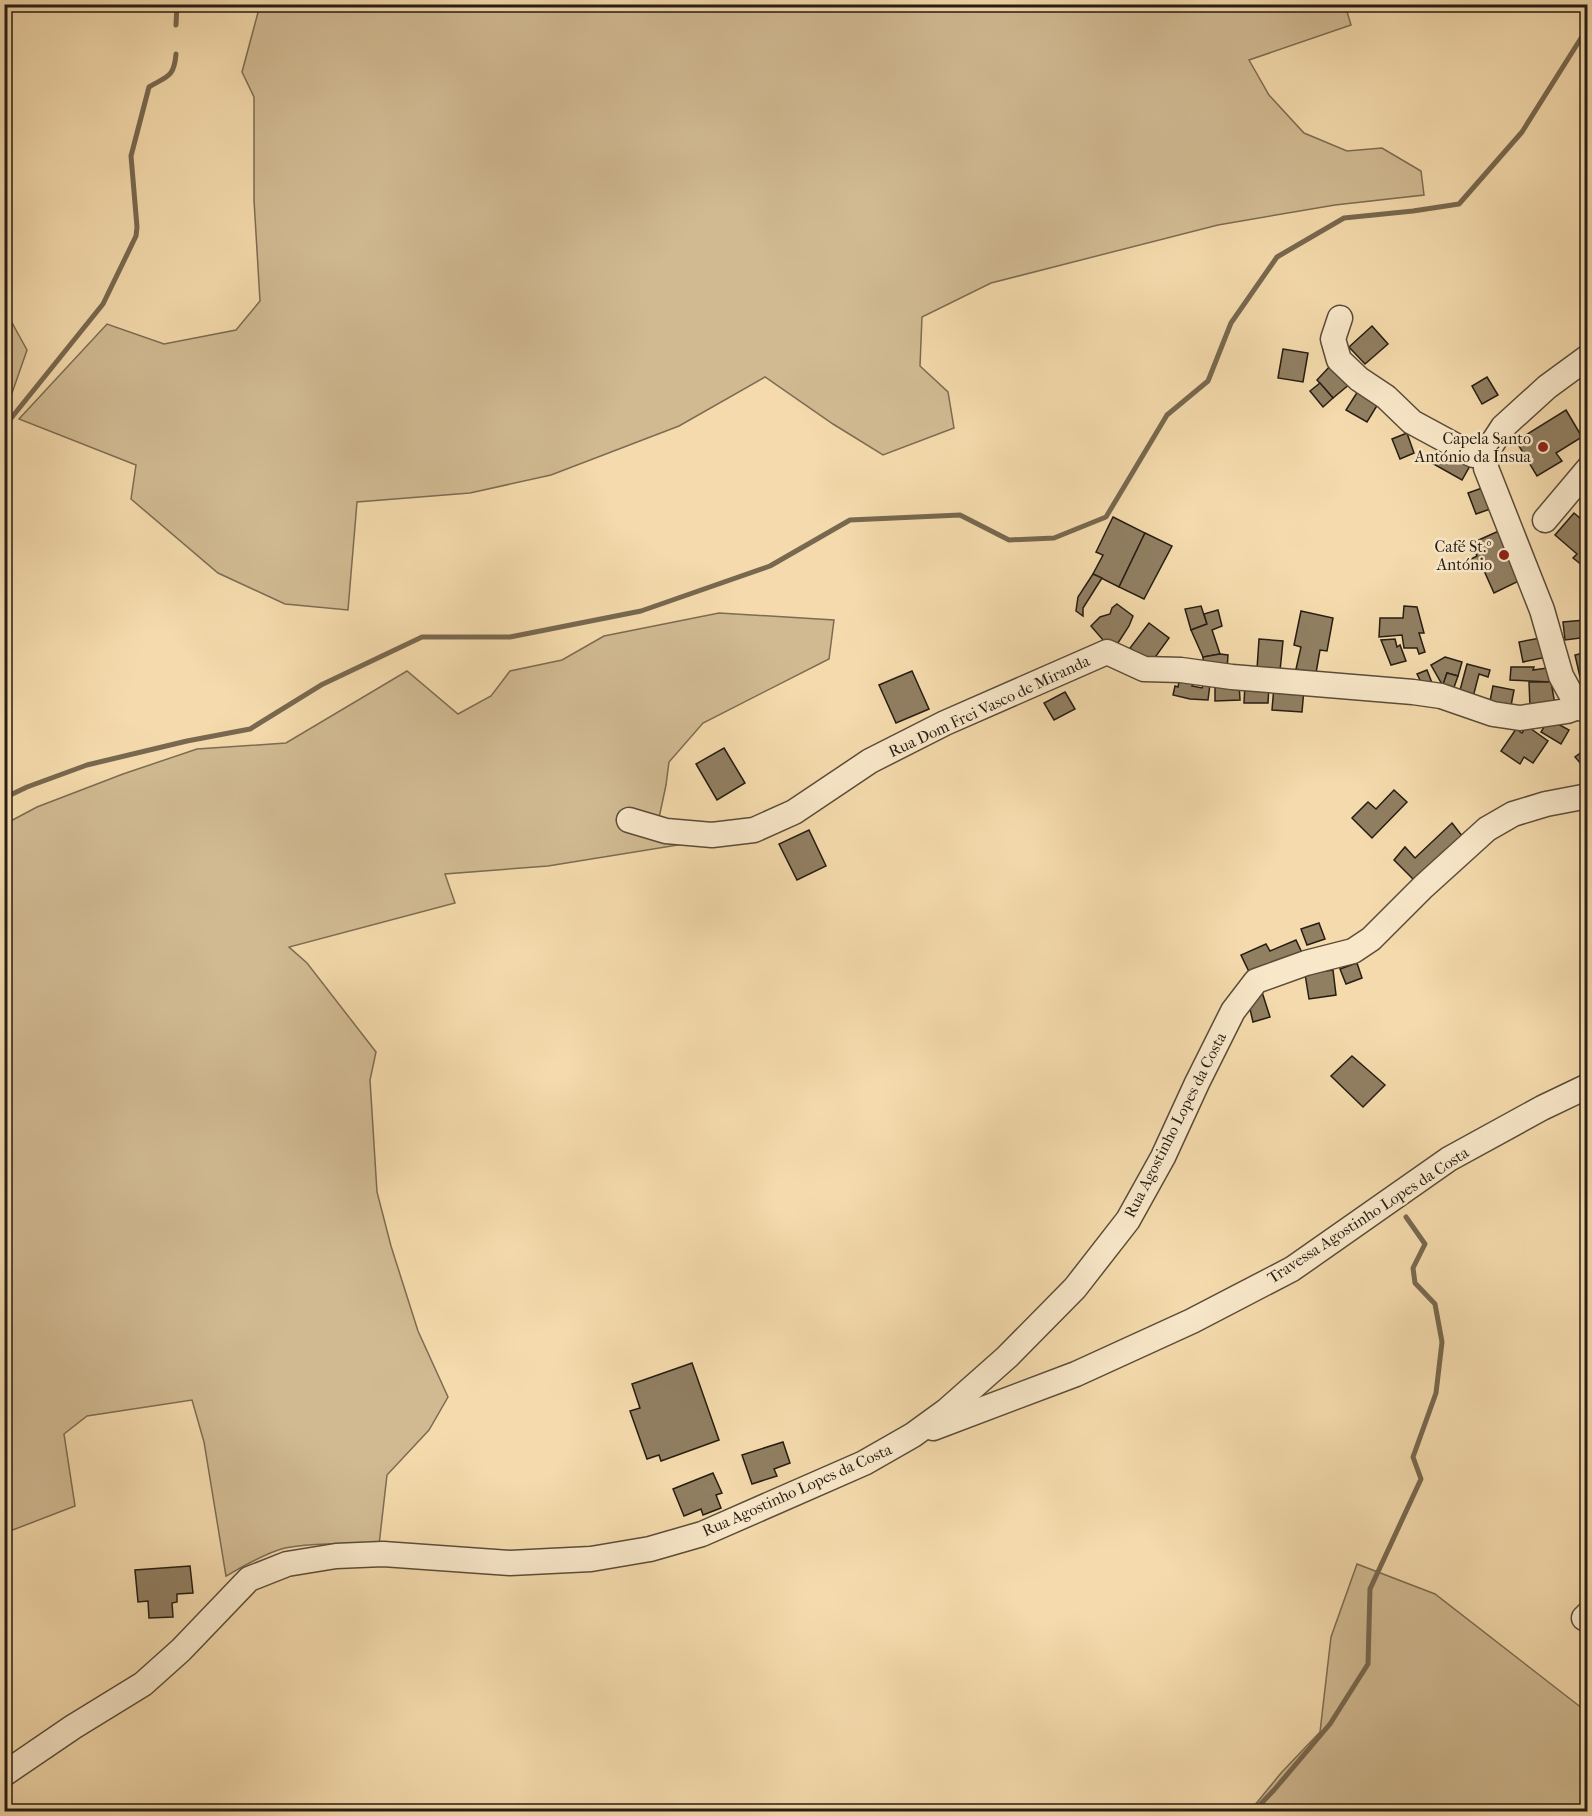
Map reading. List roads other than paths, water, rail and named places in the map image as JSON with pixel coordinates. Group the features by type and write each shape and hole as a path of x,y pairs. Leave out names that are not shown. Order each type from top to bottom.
{"street":[{"path":"1340,318 1334,339 1339,360 1359,379 1386,398 1412,422 1473,455 1486,453"},
{"path":"1582,709 1561,676 1542,610 1486,468 1486,453 1503,427 1547,387 1587,357"},
{"path":"1545,520 1587,470"},
{"name":"Rua Dom Frei Vasco de Miranda","path":"628,820 666,831 712,835 754,830 794,812 870,761 945,723 1107,652 1144,669 1181,670 1232,677 1413,692 1441,696 1493,714 1520,718 1582,709"},
{"name":"Rua Agostinho Lopes da Costa","path":"4,1774 73,1727 143,1684 181,1650 249,1579 287,1564 336,1556 384,1554 510,1563 591,1560 650,1549 713,1529 864,1463 913,1435 946,1411 1007,1357 1074,1288 1128,1220 1163,1157 1233,1011 1256,981 1306,963 1353,951 1371,939 1423,887 1487,829 1513,814 1546,804 1587,796"},
{"name":"Travessa Agostinho Lopes da Costa","path":"913,1435 1076,1374 1212,1311 1292,1269 1449,1159 1587,1086"}],"waterway":[{"path":"176,25 177,4"},
{"path":"4,798 87,765 187,741 250,729 321,685 422,637 510,637 641,611 770,566 850,520 960,515 1009,540 1054,538 1106,517 1167,415 1208,381 1231,323 1277,257 1344,218 1459,204 1522,132 1583,35 1588,34"},
{"path":"4,427 103,304 136,236 131,156 149,87 171,72 176,54"},
{"path":"1253,1812 1330,1724 1368,1664 1370,1589 1421,1479 1413,1457 1436,1393 1442,1342 1435,1304 1415,1283 1413,1268 1425,1244 1406,1217"}],"place":[{"name":"Capela Santo António da Ínsua","path":"1543,447"},
{"name":"Café St.º António","path":"1504,555"}]}
